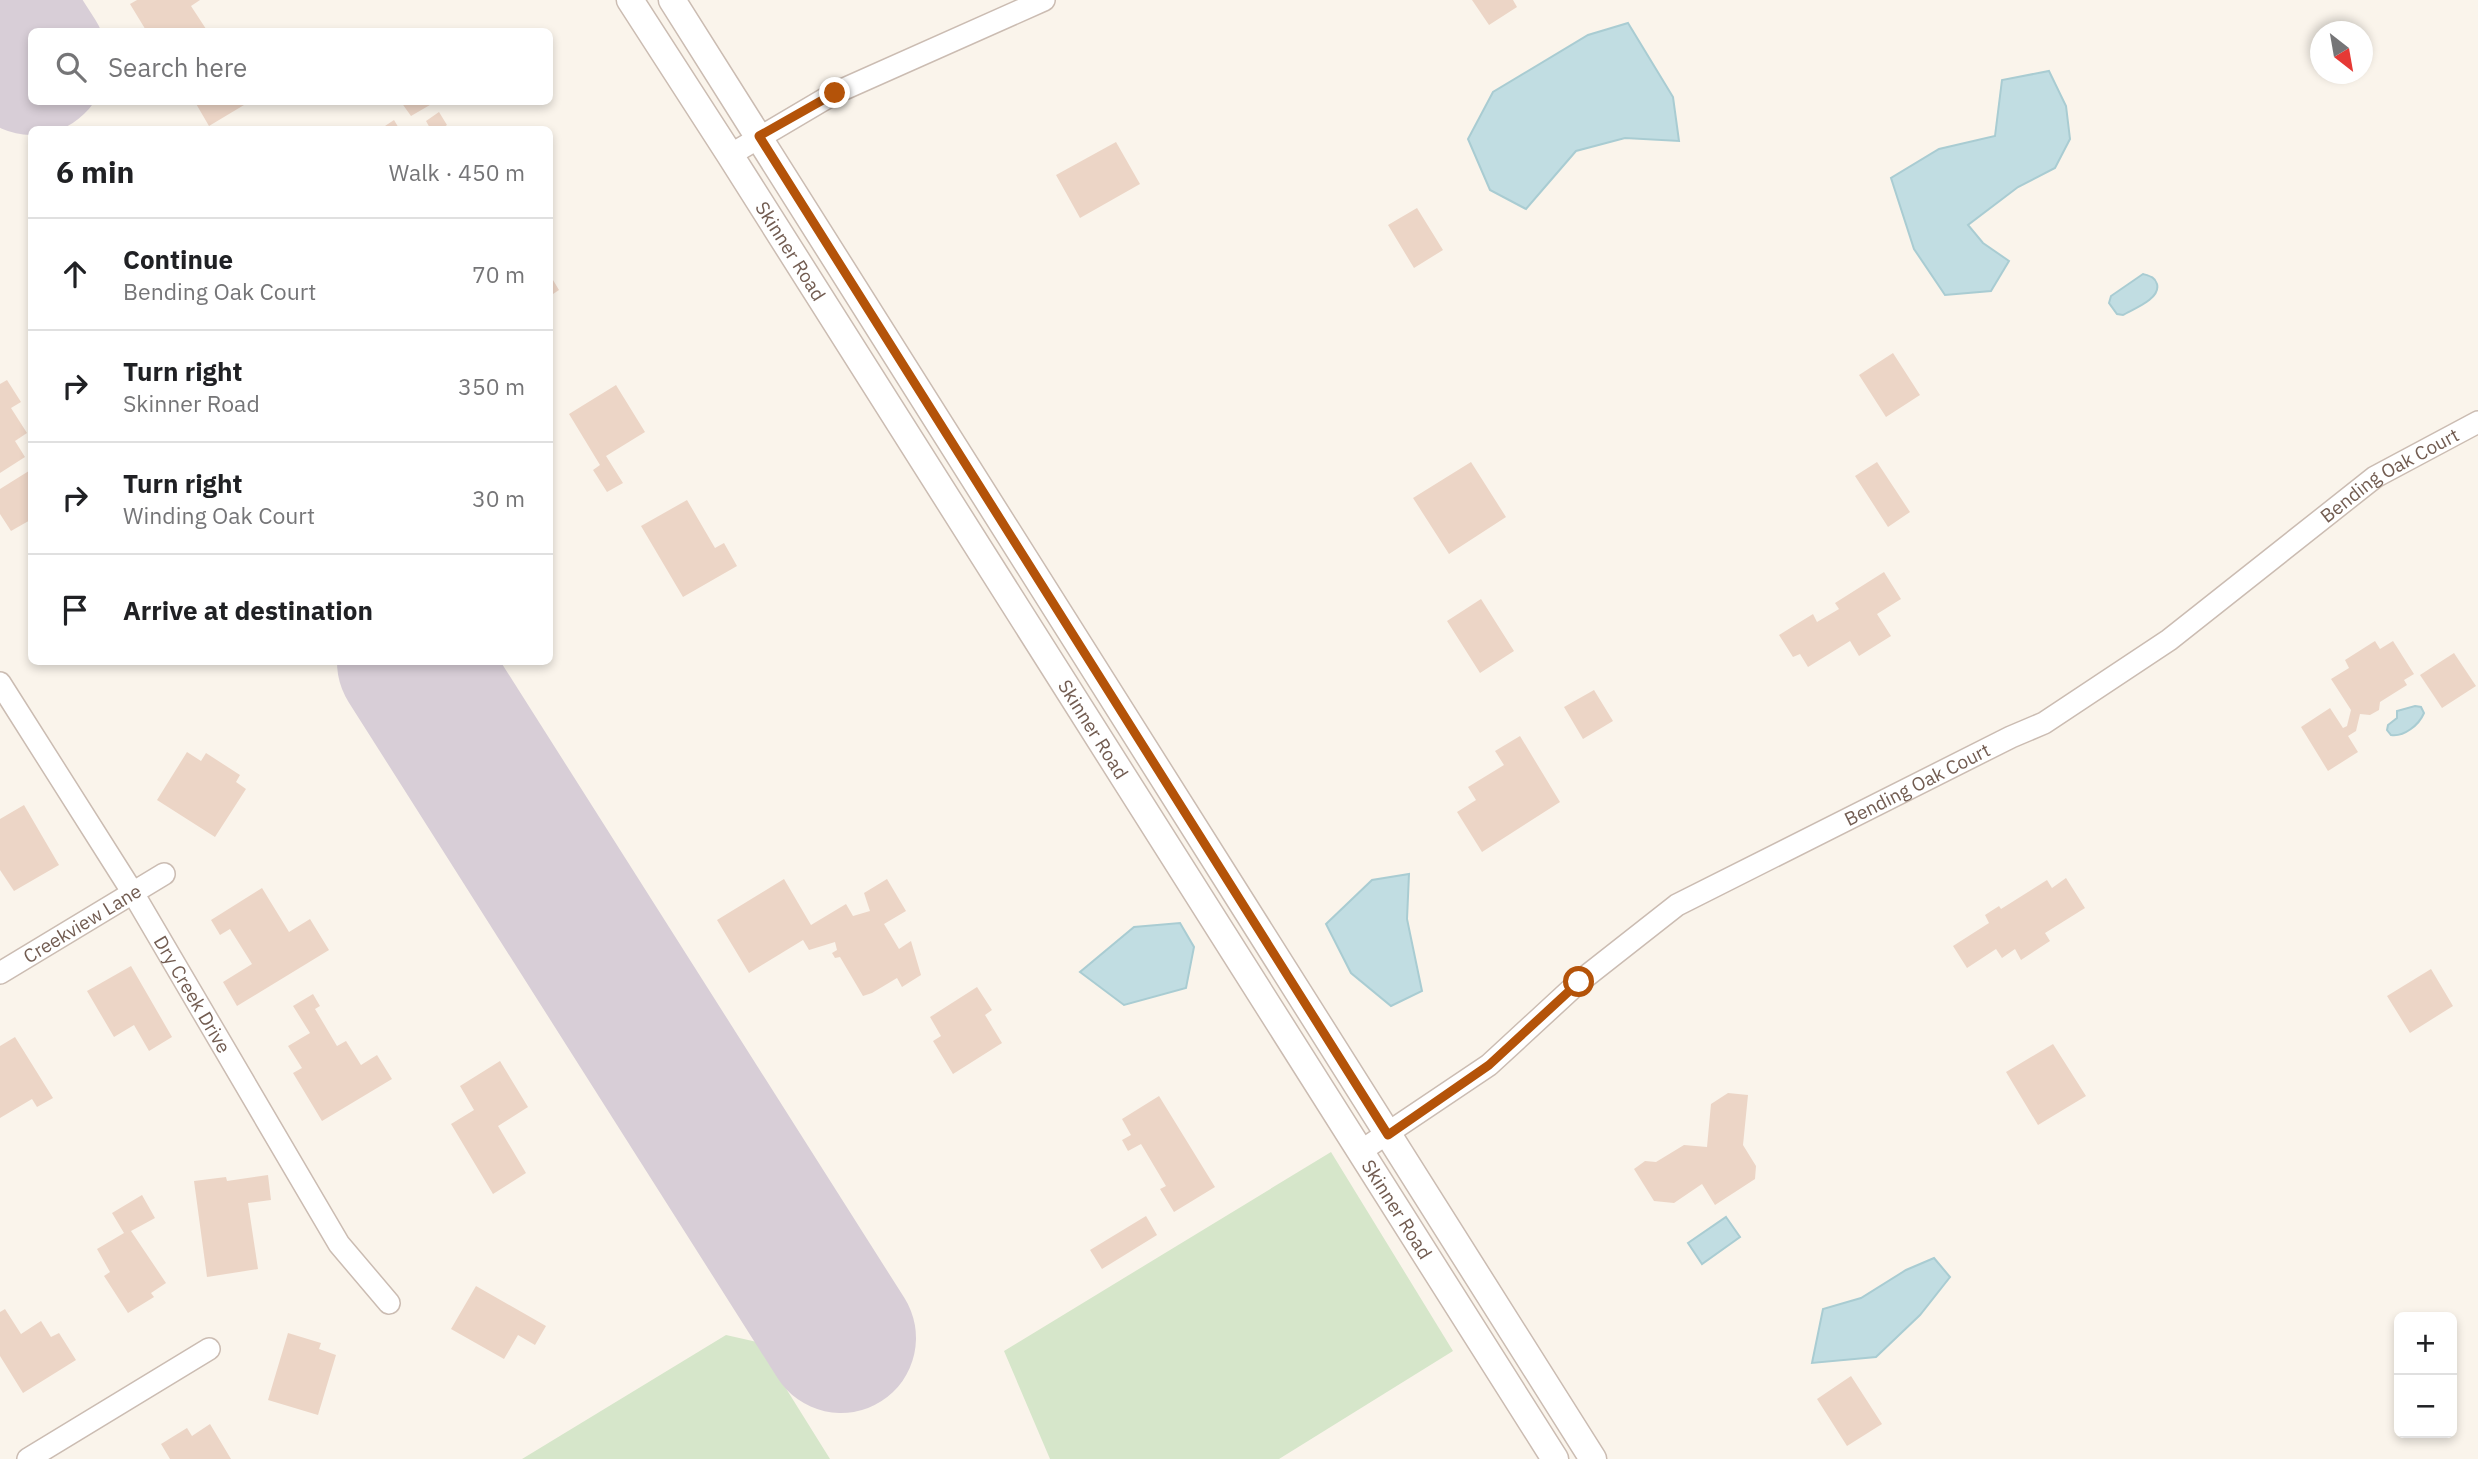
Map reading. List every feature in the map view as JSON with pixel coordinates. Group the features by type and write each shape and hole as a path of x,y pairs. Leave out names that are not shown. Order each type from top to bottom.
{"street":[{"name":"Skinner Road","path":"630,0 1555,1459"},
{"name":"Skinner Road","path":"672,0 1593,1459"},
{"path":"730,155 835,93 1044,0"},
{"name":"Bending Oak Court","path":"1361,1151 1489,1065 1579,982 1677,905 2011,737 2044,723 2169,640 2375,477 2478,422"},
{"name":"Dry Creek Drive","path":"0,683 133,893 340,1244 389,1303"},
{"name":"Creekview Lane","path":"0,973 164,874"},
{"path":"28,1459 58,1451 209,1349"}],"green space":[{"path":"1331,1152 1453,1351 1279,1459 1050,1459 1004,1351"},
{"path":"726,1335 757,1342 830,1459 522,1459"}],"water":[{"path":"1628,23 1673,97 1679,141 1625,138 1576,151 1526,209 1490,190 1468,139 1493,92 1588,35"},
{"path":"2049,71 2066,106 2070,139 2055,168 2018,187 1968,225 1983,243 2009,261 1991,291 1945,295 1914,249 1891,178 1939,149 1995,136 2002,80"},
{"path":"2143,274 2152,277 2156,282 2155,294 2123,315 2117,314 2109,303 2111,296"},
{"path":"2421,707 2424,713 2419,722 2406,732 2391,735 2387,730 2388,725 2397,718 2397,711"},
{"path":"1409,874 1407,919 1422,991 1391,1006 1351,973 1326,924 1372,880"},
{"path":"1180,923 1194,947 1186,988 1124,1005 1080,972 1134,927"},
{"path":"1726,1217 1740,1237 1702,1264 1688,1243"},
{"path":"1934,1258 1950,1277 1920,1315 1876,1357 1812,1363 1823,1309 1861,1298 1906,1270"}],"building":[{"path":"137,0 200,0 191,6 205,28 145,28 130,4"},
{"path":"1472,0 1513,0 1517,7 1489,25"},
{"path":"197,105 244,105 209,126"},
{"path":"403,105 430,105 411,116"},
{"path":"439,112 447,125 429,126 426,121"},
{"path":"394,120 398,126 385,126"},
{"path":"1116,142 1140,184 1080,218 1056,175"},
{"path":"1417,208 1443,250 1414,268 1388,225"},
{"path":"553,280 559,290 553,294"},
{"path":"1893,353 1920,395 1886,417 1859,375"},
{"path":"7,380 21,402 11,408 27,433 15,441 25,457 0,473 0,384"},
{"path":"616,385 645,432 606,456 623,483 607,492 593,470 600,465 569,414"},
{"path":"1471,462 1506,517 1449,554 1413,498"},
{"path":"1877,462 1910,512 1888,527 1855,476"},
{"path":"28,472 28,521 11,531 0,514 0,489"},
{"path":"687,500 715,548 724,543 737,566 683,597 641,526"},
{"path":"1884,572 1901,599 1877,614 1891,636 1859,656 1850,641 1808,667 1800,654 1793,657 1779,635 1813,614 1817,622 1839,609 1835,603"},
{"path":"1481,599 1514,651 1480,673 1447,621"},
{"path":"2375,641 2380,649 2393,641 2414,674 2404,680 2407,685 2380,702 2379,710 2370,715 2360,714 2356,731 2348,736 2358,752 2328,771 2301,727 2330,708 2343,728 2347,726 2351,710 2331,679 2349,668 2345,660"},
{"path":"2454,653 2476,686 2442,708 2420,675"},
{"path":"1594,690 1613,721 1583,739 1564,707"},
{"path":"1520,736 1560,802 1482,852 1457,812 1476,800 1468,787 1504,765 1495,751"},
{"path":"187,752 201,761 206,753 240,775 236,782 246,789 215,837 157,800"},
{"path":"24,805 59,865 14,891 0,870 0,819"},
{"path":"2066,878 2085,908 2045,933 2050,941 2021,960 2015,949 2002,958 1996,949 1967,968 1953,946 1989,923 1985,915 1999,906 2001,909 2047,880 2052,888"},
{"path":"784,879 811,925 846,904 853,916 870,911 864,893 887,879 906,911 884,924 899,949 911,941 921,975 902,987 897,978 863,996 840,957 835,958 832,953 837,950 835,942 809,950 803,940 749,973 717,920"},
{"path":"262,888 289,932 310,919 329,950 237,1006 223,982 252,964 230,929 220,935 211,920"},
{"path":"131,966 172,1037 149,1051 134,1025 114,1037 87,991"},
{"path":"2431,969 2453,1006 2410,1033 2387,996"},
{"path":"977,987 992,1010 985,1015 1002,1043 953,1074 933,1041 941,1036 930,1017"},
{"path":"313,994 320,1006 315,1009 337,1046 346,1041 361,1065 377,1055 392,1079 322,1121 293,1073 302,1068 288,1046 310,1033 293,1006"},
{"path":"15,1037 53,1098 37,1107 32,1099 0,1118 0,1046"},
{"path":"2053,1044 2086,1096 2038,1125 2006,1072"},
{"path":"500,1061 528,1107 498,1126 526,1173 493,1194 451,1124 474,1110 460,1086"},
{"path":"1728,1093 1748,1095 1743,1145 1756,1166 1755,1179 1715,1205 1702,1184 1674,1203 1654,1201 1634,1169 1645,1161 1656,1162 1684,1145 1707,1147 1711,1104"},
{"path":"1159,1096 1215,1187 1174,1212 1160,1189 1166,1186 1141,1144 1128,1151 1122,1140 1131,1135 1122,1119"},
{"path":"268,1175 271,1200 248,1203 258,1269 207,1277 194,1181 226,1177 227,1181"},
{"path":"142,1195 155,1218 131,1231 166,1283 151,1293 154,1297 128,1313 104,1276 110,1272 97,1249 124,1233 112,1213"},
{"path":"1146,1216 1157,1235 1102,1269 1090,1250"},
{"path":"476,1286 546,1326 535,1345 518,1335 504,1359 451,1329"},
{"path":"5,1309 21,1334 41,1321 51,1337 59,1333 76,1360 23,1393 0,1356 0,1312"},
{"path":"288,1333 321,1343 319,1349 336,1355 318,1415 268,1400"},
{"path":"1851,1376 1882,1424 1847,1446 1817,1399"},
{"path":"210,1424 231,1459 170,1459 161,1444 187,1428 192,1436"}],"runway":[{"path":"0,10 28,54"},
{"path":"414,665 841,1338"}],"route":[{"path":"835,93 759,136 1388,1135 1489,1065 1579,982"}]}
